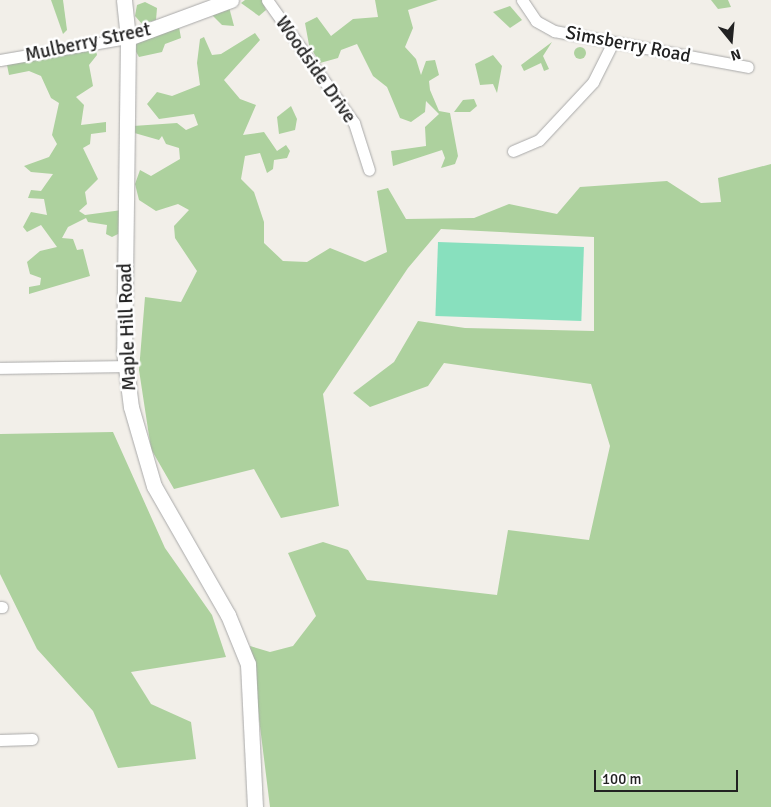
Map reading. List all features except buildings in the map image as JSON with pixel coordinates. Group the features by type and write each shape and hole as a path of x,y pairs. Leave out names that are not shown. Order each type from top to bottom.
{"street":[{"name":"Maple Hill Road","path":"124,0 128,38 125,366 131,407 154,486 228,615 248,664 255,807"},
{"name":"Mulberry Street","path":"0,60 128,38 231,0"},
{"name":"Woodside Drive","path":"267,0 354,123 369,170"},
{"name":"Simsberry Road","path":"522,0 536,21 554,31 612,44 748,66"},
{"path":"512,151 539,140 573,104 593,82 612,44"},
{"path":"0,368 125,366"},
{"path":"0,740 32,739"}],"green space":[{"path":"51,0 63,0 67,30 63,34"},
{"path":"245,0 262,0 266,10 259,16 241,3"},
{"path":"375,0 438,0 408,10 413,28 405,47 416,59 421,75 426,61 435,60 439,75 429,81 430,90 439,111 450,113 458,156 455,164 441,168 445,158 442,150 393,166 391,151 426,146 425,127 439,114 426,101 425,112 411,122 400,118 387,87 373,76 357,44 341,50 338,58 320,63 309,45 305,23 317,17 331,36 353,19 378,17"},
{"path":"711,0 728,0 731,7 718,9"},
{"path":"145,2 157,8 156,20 142,24 135,16 137,5"},
{"path":"510,6 522,20 510,28 493,12"},
{"path":"229,7 234,26 222,25 210,13"},
{"path":"179,27 181,38 165,44 162,52 139,57 134,48 140,39"},
{"path":"255,33 260,40 224,80 240,99 256,105 243,135 264,132 277,151 286,145 290,151 287,158 274,160 273,169 267,173 260,153 245,156 241,179 254,192 264,222 264,243 283,261 307,262 330,248 365,262 387,252 377,191 388,188 406,219 474,218 509,204 557,214 580,187 667,181 701,203 721,202 718,178 771,164 771,807 270,807 250,646 270,652 293,646 316,616 288,553 323,542 348,550 367,580 497,595 508,530 589,540 610,446 591,384 444,363 428,386 370,407 353,393 394,362 418,321 465,328 594,331 594,237 441,229 408,268 323,394 339,506 281,518 254,469 174,489 151,449 139,370 145,297 181,302 197,271 175,238 174,226 189,210 178,204 156,211 139,200 135,184 140,170 151,176 180,159 179,148 166,144 162,136 159,140 131,132 133,126 177,123 186,130 198,125 194,114 159,119 147,104 157,92 172,96 200,85 197,63 200,39 204,37 212,55 221,54"},
{"path":"552,42 543,56 549,69 544,71 541,63 524,71 521,65"},
{"path":"95,47 97,55 89,65 93,86 76,97 84,105 81,125 106,122 106,132 91,134 90,144 83,148 98,179 85,192 87,204 79,211 85,215 122,210 122,232 112,237 106,234 107,225 88,222 86,218 68,227 62,238 73,239 77,250 83,249 90,276 29,294 29,287 40,285 41,278 30,274 27,262 40,251 57,247 41,225 27,232 23,227 31,212 47,215 44,199 28,198 31,190 41,191 53,174 31,172 24,166 49,157 57,144 52,135 59,103 51,98 41,76 29,71 9,75 7,65"},
{"path":"582,47 585,48 585,58 578,59 575,58 574,51 575,48"},
{"path":"493,55 502,66 497,93 493,84 480,85 475,64"},
{"path":"474,99 477,106 470,112 454,112 463,100"},
{"path":"291,106 297,119 295,130 279,134 277,117"},
{"path":"438,242 584,247 581,321 435,316"},
{"path":"113,432 165,548 212,615 226,657 131,672 151,704 191,722 196,759 118,768 93,711 37,649 0,574 0,434"}]}
